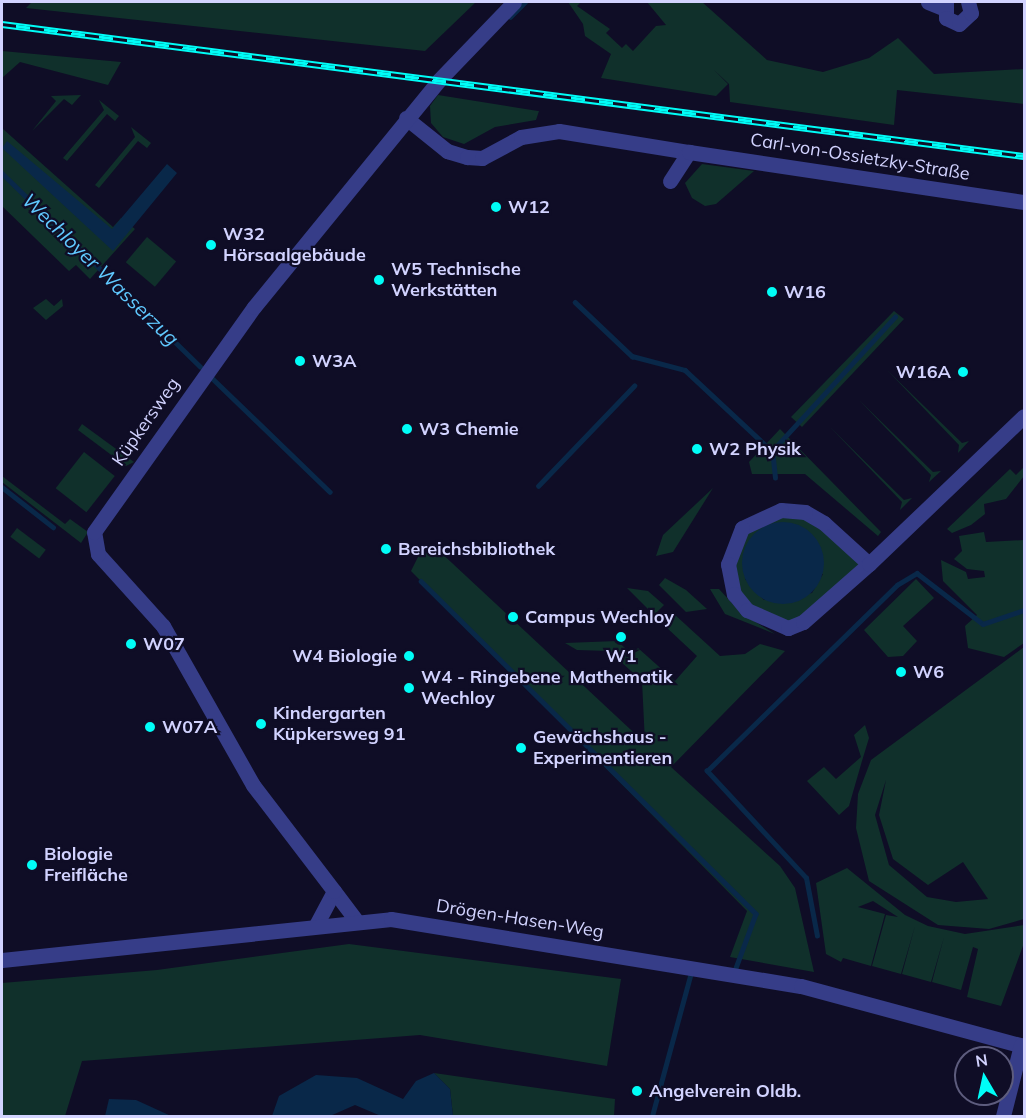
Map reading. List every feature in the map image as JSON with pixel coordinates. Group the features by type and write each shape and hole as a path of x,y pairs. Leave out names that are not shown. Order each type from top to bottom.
{"street":[{"name":"Küpkersweg","path":"356,920 253,785 162,626 135,588 98,554 94,532 212,363 406,118 514,2"},
{"path":"928,2 944,5 946,18 959,24 971,13 968,2"},
{"name":"Carl-von-Ossietzky-Straße","path":"406,118 447,151 467,157 482,158 521,137 559,131 1024,202"},
{"path":"670,181 689,152"},
{"path":"869,564 824,523 805,512 781,510 742,528 728,564 734,594 747,610 788,628 803,622 869,564 1024,416"},
{"path":"316,925 334,891"},
{"name":"Drögen-Hasen-Weg","path":"2,960 356,920 426,923 801,986 1023,1046"},
{"path":"1003,1116 1023,1046"}],"green space":[{"path":"32,2 476,2 425,51 26,8"},
{"path":"568,2 581,2 577,6 610,29 606,33 622,48 626,44 633,51 656,26 666,25 647,2 702,2 767,60 823,72 869,58 898,38 934,74 1024,69 1024,104 897,90 894,125 730,102 729,84 714,70 728,84 716,96 601,78 611,54 585,36 583,24"},
{"path":"2,51 121,62 108,85 20,62 2,78"},
{"path":"81,95 72,105 64,99 32,131 56,101 51,96"},
{"path":"438,95 539,111 536,120 495,127 464,144 443,137 431,123 430,106"},
{"path":"99,100 119,116 115,121 107,114 67,161 63,158 104,110"},
{"path":"131,127 151,143 147,148 138,141 99,188 95,185 135,137"},
{"path":"3,129 113,227 121,218 135,229 90,279 76,265 69,271 2,206"},
{"path":"702,164 754,171 716,204 705,206 692,198 685,183"},
{"path":"147,237 176,261 155,287 126,262"},
{"path":"46,299 54,306 62,299 63,306 46,320 33,308"},
{"path":"894,311 904,319 802,427 791,417"},
{"path":"887,370 962,443 969,441 958,453 959,445"},
{"path":"859,400 933,472 941,471 929,482 931,475"},
{"path":"82,424 134,462 126,466 78,430"},
{"path":"830,427 904,500 912,498 900,510 902,502"},
{"path":"780,429 881,532 878,536 805,474 752,474 749,462"},
{"path":"84,452 115,476 86,512 56,488"},
{"path":"1024,467 1024,476 1006,499 984,504 985,514 971,525 952,533 947,529 1010,469 1016,475"},
{"path":"2,476 65,524 70,519 88,532 81,543 2,482"},
{"path":"713,488 673,552 656,556 663,535"},
{"path":"805,512 869,564 788,628 734,594 731,545 761,515","holes":["823,574 812,593 764,600 745,579"]},
{"path":"17,528 46,550 39,558 10,537"},
{"path":"984,532 986,542 1024,540 1024,643 1004,657 968,648 965,626 977,615 943,581 941,560 966,572 968,579 985,577 984,571 967,569 954,559 962,551 959,536"},
{"path":"437,549 645,743 642,681 609,651 577,650 565,643 617,641 632,654 638,648 675,681 697,656 666,627 674,614 720,656 745,654 760,644 785,651 671,767 780,866 795,888 814,972 730,957 747,911 411,571 419,555"},
{"path":"665,578 686,590 707,609 686,612 659,585"},
{"path":"916,579 934,598 903,626 917,641 903,656 888,657 864,630"},
{"path":"627,588 648,591 664,605 654,615"},
{"path":"710,589 719,589 741,613 775,634 725,614"},
{"path":"1024,647 1024,919 989,929 938,925 869,881 856,828 858,794 871,760","holes":["886,780 879,815 893,859 928,885 963,862 988,899 956,902 927,897 889,865 875,815"]},
{"path":"865,725 869,738 849,806 839,815 807,781 824,767 836,779 861,757 854,735"},
{"path":"847,868 905,915 928,926 965,934 1024,925 1024,943 1001,1006 967,997 978,949 973,947 961,990 932,982 944,937 931,982 902,974 915,926 901,974 872,966 886,915 898,917 873,901 858,907 885,914 871,966 843,958 841,962 826,954 816,883"},
{"path":"349,944 621,979 607,1066 420,1035 82,1061 65,1116 2,1116 2,983 157,970"},
{"path":"434,1073 615,1099 614,1116 453,1116 450,1089"}],"water":[{"path":"7,141 112,229 167,164 177,173 113,251 2,148"},
{"path":"783,522 799,525 812,534 821,547 824,563 821,579 812,592 799,601 783,604 767,601 754,592 745,579 742,563 745,547 754,534 767,525"},
{"path":"434,1073 450,1089 453,1116 381,1116 355,1105 330,1116 272,1116 279,1096 316,1075 357,1078 403,1099 416,1081"},
{"path":"109,1099 136,1100 171,1116 105,1116"}],"waterway":[{"path":"510,17 525,2"},
{"name":"Wechloyer Wasserzug","path":"2,173 200,366"},
{"path":"575,302 632,356 685,370 772,451"},
{"path":"775,478 772,451 895,317"},
{"name":"Wechloyer Wasserzug","path":"209,375 330,492"},
{"path":"538,486 634,386"},
{"path":"2,487 53,527"},
{"path":"817,936 806,878 707,771 897,585 917,573 983,624 1024,610"},
{"name":"Wechloyer Wasserzug","path":"421,581 756,914 736,968"},
{"name":"Wechloyer Wasserzug","path":"652,1116 691,972"}],"railway":[{"path":"2,24 1024,156"}],"place":[{"name":"W12","path":"496,207"},
{"name":"W32 Hörsaalgebäude","path":"211,245"},
{"name":"W5 Technische Werkstätten","path":"379,280"},
{"name":"W16","path":"772,292"},
{"name":"W3A","path":"300,361"},
{"name":"W16A","path":"963,372"},
{"name":"W3 Chemie","path":"407,429"},
{"name":"W2 Physik","path":"697,449"},
{"name":"Bereichsbibliothek","path":"386,549"},
{"name":"Campus Wechloy","path":"513,617"},
{"name":"W1 Mathematik","path":"621,637"},
{"name":"W07","path":"131,644"},
{"name":"W4 Biologie","path":"409,656"},
{"name":"W6","path":"901,672"},
{"name":"W4 - Ringebene Wechloy","path":"409,688"},
{"name":"Kindergarten Küpkersweg 91","path":"261,724"},
{"name":"W07A","path":"150,727"},
{"name":"Gewächshaus - Experimentieren","path":"521,748"},
{"name":"Biologie Freifläche","path":"32,865"},
{"name":"Angelverein Oldb.","path":"637,1091"}]}
